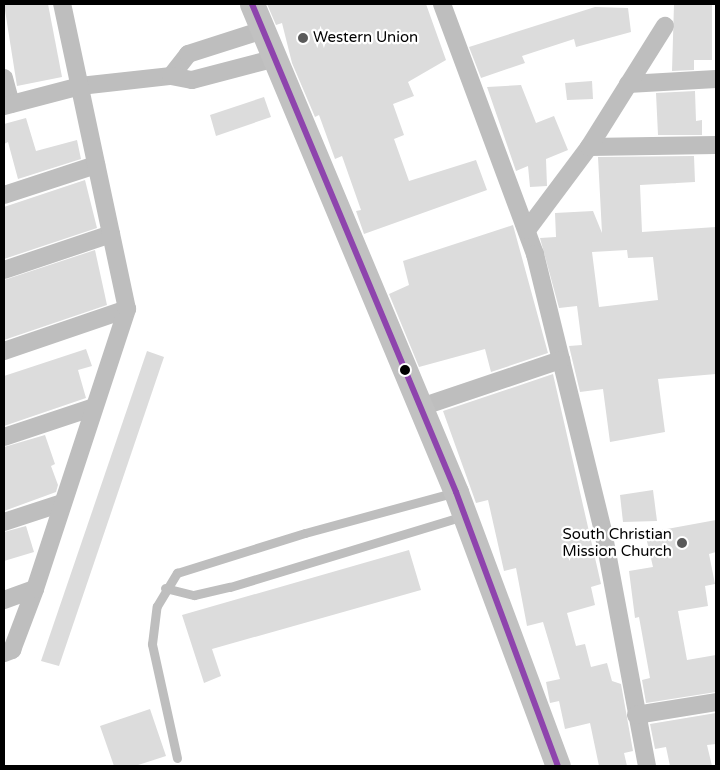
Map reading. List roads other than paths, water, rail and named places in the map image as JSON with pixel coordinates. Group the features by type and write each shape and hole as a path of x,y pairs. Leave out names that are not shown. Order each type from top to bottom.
{"main road":[{"path":"252,4 456,492 558,766"}],"street":[{"path":"4,653 12,650 35,589 127,310 62,4"},
{"path":"442,4 527,230 603,531 647,766"},
{"path":"527,230 589,147 665,26"},
{"path":"171,76 188,54 263,30"},
{"path":"4,78 7,105 80,86 171,76 192,80 276,58"},
{"path":"628,84 716,79"},
{"path":"589,147 716,145"},
{"path":"4,194 96,165"},
{"path":"4,270 111,234"},
{"path":"4,351 127,310"},
{"path":"421,407 561,360"},
{"path":"4,437 94,407"},
{"path":"4,522 62,503"},
{"path":"4,600 35,589"},
{"path":"636,715 716,702"}],"lane":[{"path":"177,758 152,644 157,606 166,588 177,573 305,532 456,492"},
{"path":"166,588 194,595 230,587 464,516"}],"place":[{"name":"Western Union","path":"303,38"},
{"name":"South Christian Mission Church","path":"682,543"}]}
